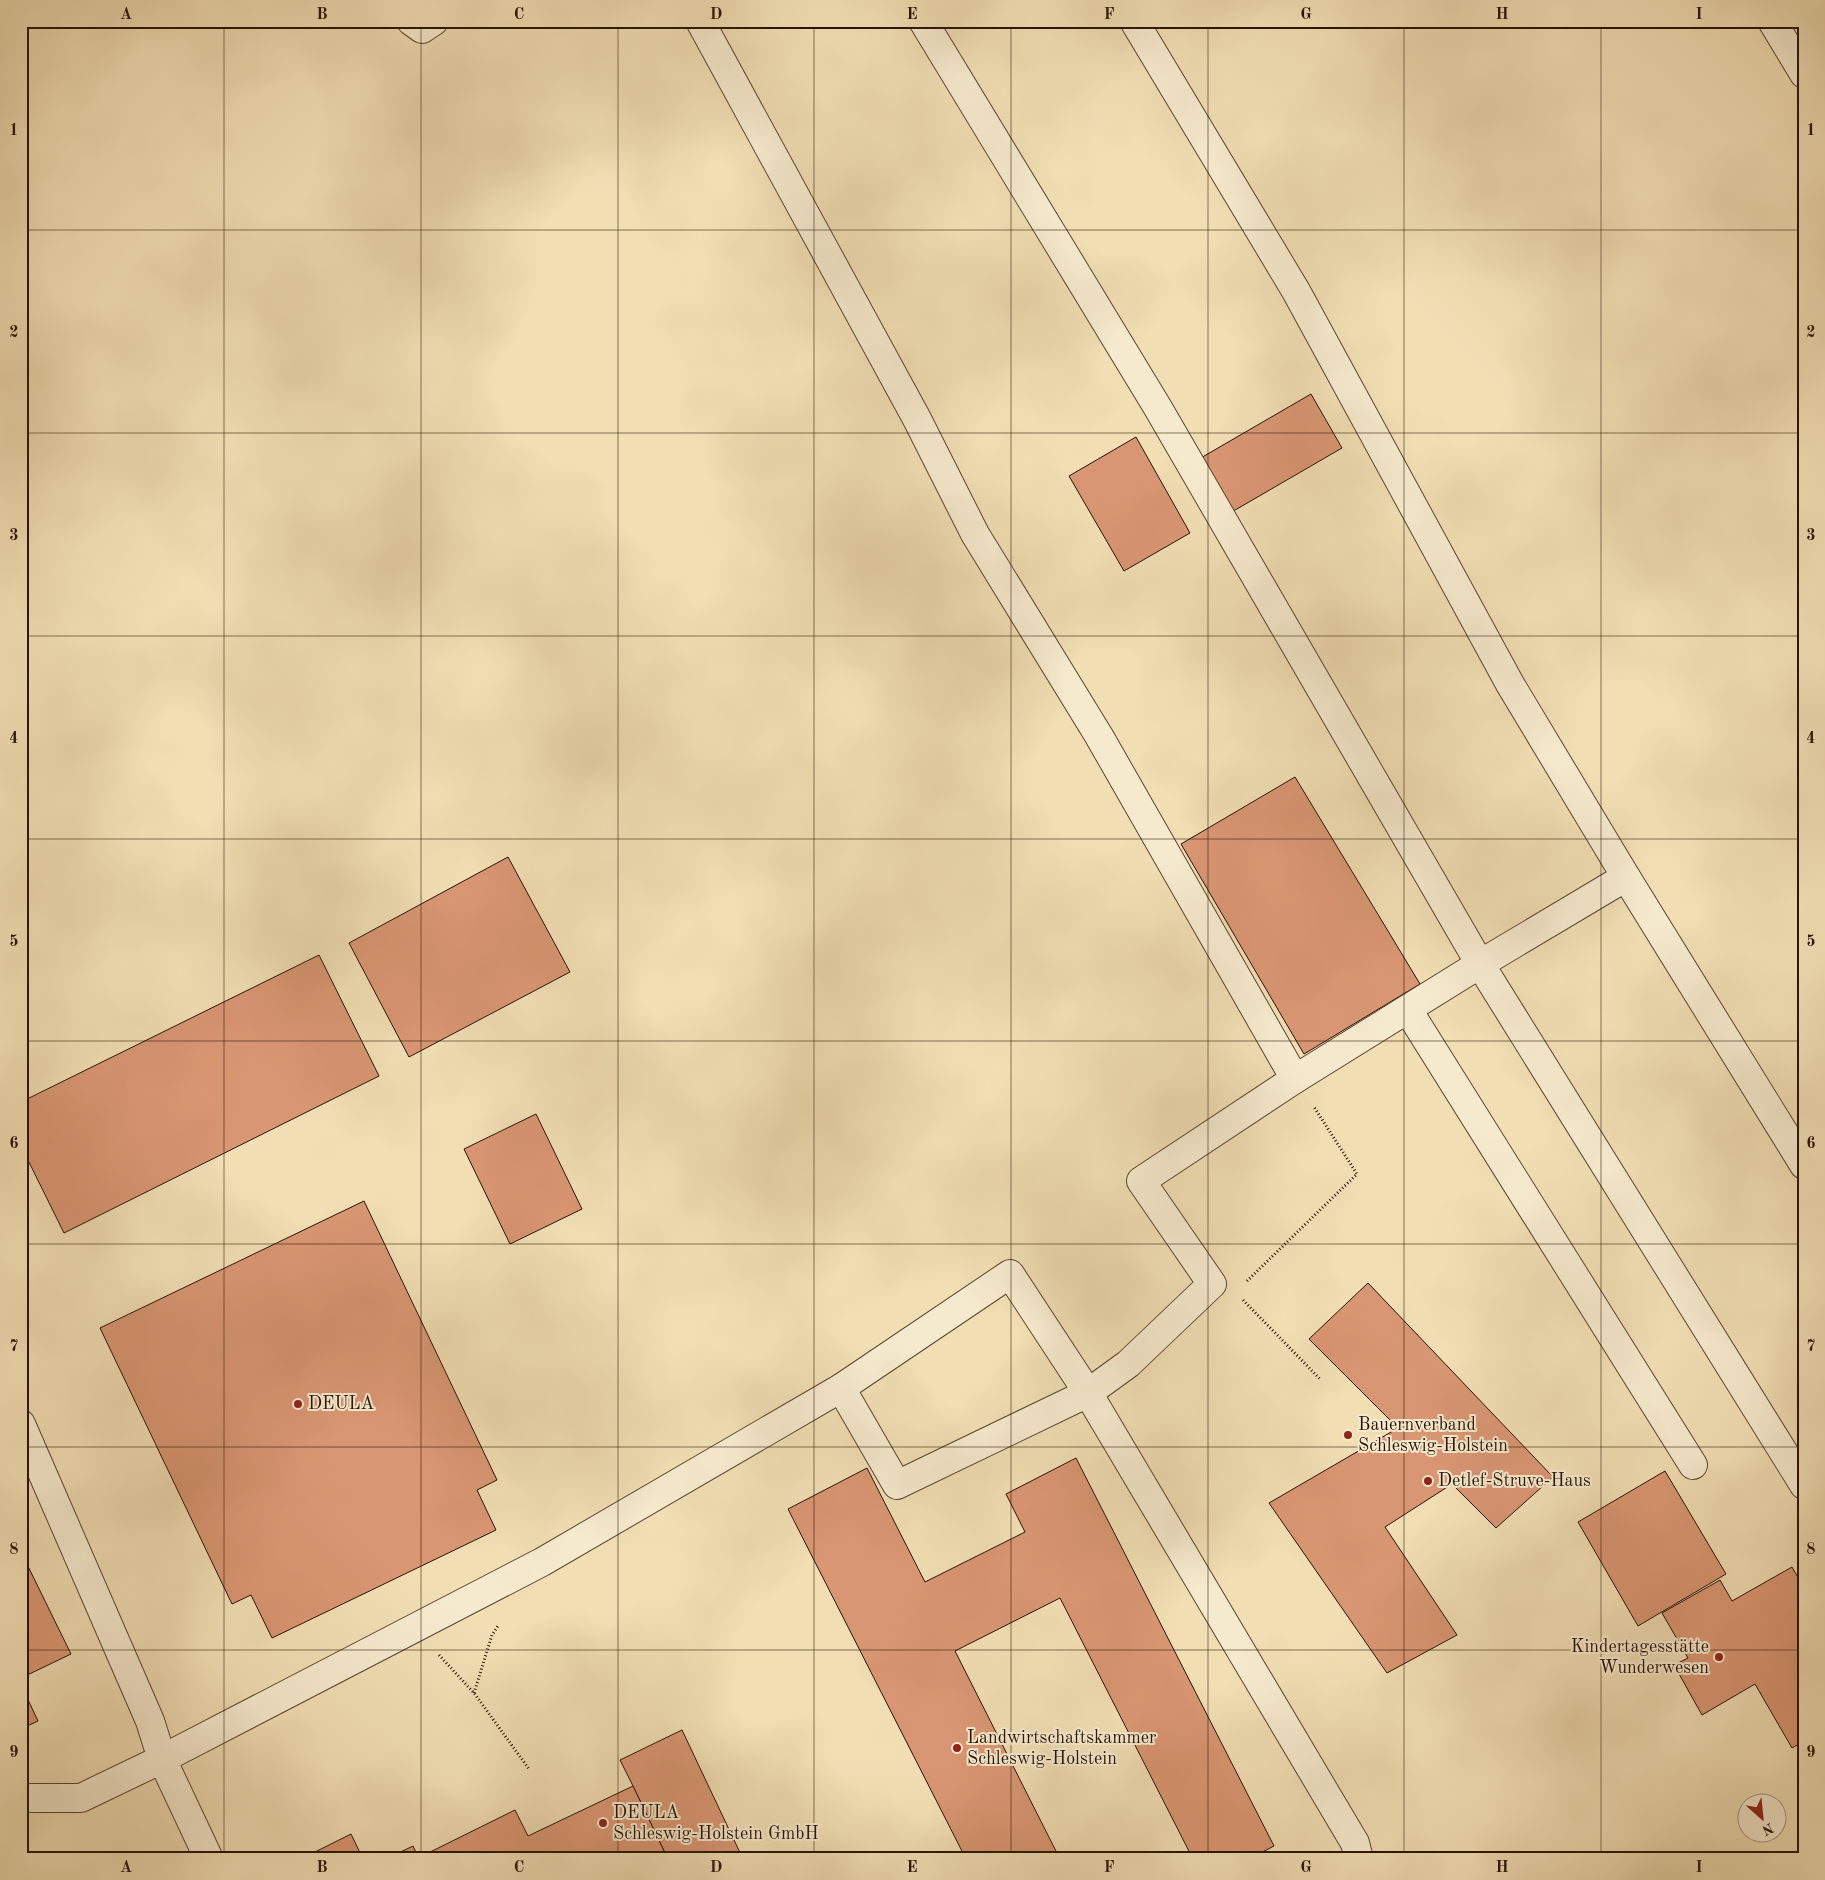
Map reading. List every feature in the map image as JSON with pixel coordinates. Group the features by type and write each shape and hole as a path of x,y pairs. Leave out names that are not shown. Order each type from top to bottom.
{"street":[{"path":"411,21 422,29 434,21"},
{"path":"700,21 916,419 975,534 1099,736 1295,1080"},
{"path":"1134,21 1296,291 1510,684 1626,877 1795,1134 1804,1165"},
{"path":"1772,21 1804,74"},
{"path":"925,22 1158,408 1480,964 1804,1486"},
{"path":"840,1388 897,1485 1088,1393 1224,1288 1141,1181 1295,1080 1480,964 1626,877"},
{"path":"1408,1010 1693,1465"},
{"path":"30,1798 81,1798 162,1759 414,1630 542,1562 840,1388 1010,1274 1088,1393 1355,1843 1359,1859"},
{"path":"21,1424 150,1721 162,1759 209,1859"}],"path":[{"path":"1295,1080 1328,1127 1357,1174 1224,1288 1320,1378"},
{"path":"474,1693 492,1635 503,1618"},
{"path":"414,1630 474,1693 529,1769"}],"building":[{"path":"1311,394 1342,448 1230,513 1199,459"},
{"path":"1136,437 1190,533 1124,571 1069,476"},
{"path":"1295,777 1420,984 1304,1054 1181,844"},
{"path":"508,857 570,972 409,1057 349,943"},
{"path":"319,955 379,1076 64,1233 21,1146 21,1102"},
{"path":"536,1114 582,1209 510,1244 464,1149"},
{"name":"DEULA","path":"364,1201 497,1480 477,1490 496,1530 272,1638 251,1595 232,1604 100,1328"},
{"name":"Detlef-Struve-Haus","path":"1368,1283 1553,1477 1496,1528 1452,1484 1385,1527 1457,1635 1387,1673 1269,1503 1398,1428 1309,1339"},
{"name":"Landwirtschaftskammer Schleswig-Holstein","path":"1076,1458 1274,1846 1249,1859 1193,1859 1060,1598 955,1651 1060,1859 966,1859 788,1509 867,1468 925,1582 1025,1532 1006,1494"},
{"path":"1665,1471 1726,1574 1638,1626 1578,1522"},
{"path":"21,1552 71,1654 21,1678"},
{"path":"1792,1567 1804,1588 1804,1741 1792,1748 1755,1684 1702,1715 1674,1665 1688,1658 1662,1613 1720,1580 1732,1601"},
{"path":"21,1685 38,1721 21,1729"},
{"path":"682,1730 743,1859 668,1859 620,1760"},
{"name":"DEULA Schleswig-Holstein GmbH","path":"633,1786 664,1851 647,1859 418,1858 515,1810 528,1836"},
{"path":"351,1834 363,1859 301,1859"},
{"path":"413,1846 419,1859 386,1859"}],"place":[{"name":"DEULA","path":"298,1404"},
{"name":"Bauernverband Schleswig-Holstein","path":"1348,1435"},
{"name":"Detlef-Struve-Haus","path":"1428,1481"},
{"name":"Kindertagesstätte Wunderwesen","path":"1719,1657"},
{"name":"Landwirtschaftskammer Schleswig-Holstein","path":"957,1748"},
{"name":"DEULA Schleswig-Holstein GmbH","path":"603,1823"}]}
